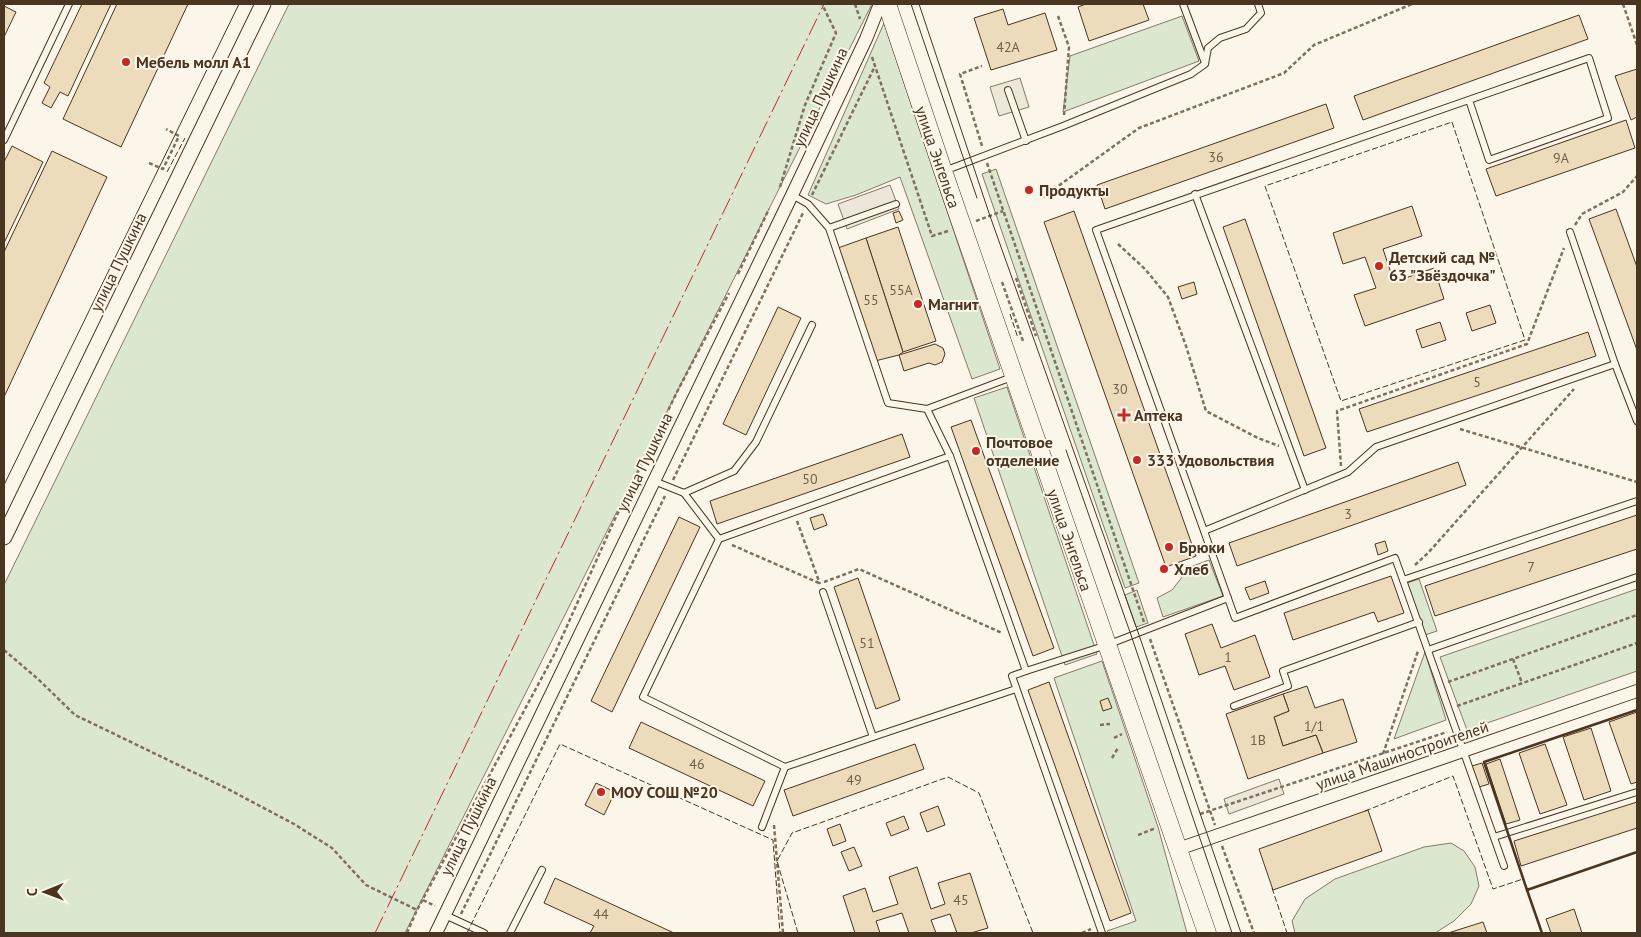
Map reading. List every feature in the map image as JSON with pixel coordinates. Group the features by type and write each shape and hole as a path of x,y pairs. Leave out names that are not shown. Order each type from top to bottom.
{"main road":[{"name":"улица Энгельса","path":"887,4 1207,933"}],"street":[{"name":"улица Пушкина","path":"4,536 263,4"},
{"name":"улица Пушкина","path":"436,933 443,912 792,195 866,39 880,4"},
{"name":"улица Машиностроителей","path":"1178,849 1637,691"}],"lane":[{"path":"4,140 69,4"},
{"path":"1183,4 1205,64"},
{"path":"943,171 1026,141 1191,74 1205,64 1208,48 1220,38 1246,29 1261,13 1258,4"},
{"path":"1469,100 1489,160 1608,118 1589,58 1096,230 1235,618 1395,558 1504,866"},
{"path":"1008,90 1026,141"},
{"path":"1195,194 1305,490"},
{"path":"792,195 808,204 829,228 888,403 926,409 1014,376"},
{"path":"829,228 896,204"},
{"path":"1570,232 1615,364 1637,421"},
{"path":"684,493 734,470 756,442 812,325"},
{"path":"1204,531 1348,472 1376,447 1615,364"},
{"path":"926,409 950,456 1026,671"},
{"path":"950,456 719,539 643,696 785,767 1016,688"},
{"path":"654,480 684,493 719,539"},
{"path":"1403,578 1637,501"},
{"path":"1428,650 1637,577"},
{"path":"823,592 873,736"},
{"path":"1102,933 1012,676 1107,645 1228,598"},
{"path":"1234,706 1288,686 1282,671 1419,622"},
{"path":"762,827 785,767"},
{"path":"1494,837 1637,792"},
{"path":"510,933 542,870"},
{"path":"443,912 484,933"}],"path":[{"path":"778,193 805,106 836,33 822,4"},
{"path":"1043,197 1139,128 1284,73 1314,45 1412,4"},
{"path":"1623,4 1637,45"},
{"path":"1058,16 1069,47 1064,126"},
{"path":"458,921 875,66 932,236 948,231"},
{"path":"982,66 960,74 985,156 1210,810"},
{"path":"150,163 163,170 179,136 166,130"},
{"path":"1342,474 1337,411 1527,344 1570,232 1582,214 1623,192 1637,176"},
{"path":"736,278 769,209"},
{"path":"976,221 1003,211"},
{"path":"1118,244 1145,269 1168,297 1186,346 1206,411 1258,438 1290,450"},
{"path":"1016,278 1036,336"},
{"path":"1002,282 1023,341"},
{"path":"407,933 417,910 554,655 614,521 670,406 732,287"},
{"path":"1403,578 1428,553 1586,374"},
{"path":"1444,424 1637,482"},
{"path":"794,512 820,583"},
{"path":"719,539 820,583 859,569 1015,639"},
{"path":"1440,685 1637,615"},
{"path":"1383,754 1423,635"},
{"path":"1449,709 1637,644"},
{"path":"4,650 38,679 75,715 226,788 294,824 332,848 366,886 417,910"},
{"path":"1513,658 1522,683"},
{"path":"1100,725 1110,724"},
{"path":"1200,814 1456,729"},
{"path":"1112,758 1118,748"},
{"path":"772,801 783,933"},
{"path":"1138,835 1158,827"},
{"path":"1227,858 1254,933"},
{"path":"423,900 443,912"}],"green space":[{"path":"289,4 872,4 405,933 4,933 4,585"},
{"path":"1182,16 1199,61 1063,112 1070,56"},
{"path":"884,23 1000,369 972,379 900,177 856,195 826,204 808,195"},
{"path":"996,169 1139,583 1125,588 982,174"},
{"path":"1007,387 1097,654 1065,665 974,398"},
{"path":"1209,560 1223,596 1163,617 1157,598 1172,590 1190,567"},
{"path":"1419,579 1437,631 1425,635 1407,583"},
{"path":"1637,589 1637,671 1467,730 1440,657"},
{"path":"1137,590 1148,623 1136,627 1125,595"},
{"path":"1425,652 1446,720 1394,739"},
{"path":"1102,661 1158,827 1187,933 1108,933 1107,931 1136,921 1054,678"},
{"path":"1451,843 1464,851 1475,867 1479,886 1471,904 1454,921 1435,933 1295,933 1292,921 1305,899 1335,879 1424,847"}],"shaded area":[{"path":"1020,78 1029,107 999,116 990,87"},
{"path":"890,185 899,209 847,229 838,204"},
{"path":"1279,779 1284,794 1229,814 1224,799"}],"building":[{"path":"82,4 111,4 68,96 60,92 51,108 42,103 50,87 44,83"},
{"name":"Мебель молл А1","path":"117,4 188,4 121,147 63,119"},
{"path":"1086,4 1143,4 1149,20 1089,41 1078,7"},
{"path":"4,6 16,12 4,37"},
{"path":"1003,9 1008,25 1045,13 1057,50 991,70 974,18"},
{"path":"1579,15 1588,39 1363,120 1354,96"},
{"path":"1637,69 1637,117 1631,120 1615,76"},
{"path":"1326,104 1334,128 1105,209 1097,185"},
{"path":"1626,120 1635,148 1496,196 1486,169"},
{"path":"12,146 43,162 4,243 4,162"},
{"path":"52,151 107,177 4,397 4,252"},
{"name":"Детский сад № 63 \"Звёздочка\"","path":"1412,206 1422,236 1383,249 1394,282 1434,268 1444,299 1365,326 1354,295 1376,288 1365,257 1343,264 1333,233"},
{"path":"1616,209 1637,267 1637,350 1589,219"},
{"path":"899,211 903,220 896,223 893,213"},
{"path":"1074,211 1196,556 1166,567 1044,222"},
{"path":"1245,219 1326,448 1304,456 1223,227"},
{"path":"898,227 936,341 903,352 866,238"},
{"path":"866,238 903,352 899,355 875,361 838,248"},
{"path":"1194,282 1197,294 1182,299 1178,287"},
{"path":"1490,305 1496,323 1472,331 1466,313"},
{"path":"778,307 801,318 746,435 723,424"},
{"path":"1440,322 1446,340 1422,348 1416,330"},
{"path":"1588,332 1596,356 1367,432 1359,409"},
{"path":"935,344 943,348 945,354 942,362 935,365 929,363 904,371 899,355"},
{"path":"971,420 1054,648 1033,656 951,427"},
{"path":"902,434 910,457 717,524 710,501"},
{"path":"1458,462 1466,485 1237,566 1229,543"},
{"path":"823,514 827,525 814,530 810,518"},
{"path":"1637,515 1637,549 1435,616 1425,586"},
{"path":"679,517 700,527 612,712 591,701"},
{"path":"1385,541 1388,551 1378,555 1375,544"},
{"path":"1391,576 1404,613 1378,622 1374,612 1293,640 1284,613"},
{"path":"858,578 900,700 876,709 834,587"},
{"path":"1265,581 1269,593 1250,600 1245,588"},
{"path":"1212,624 1221,648 1255,635 1270,677 1234,690 1225,666 1199,675 1185,634"},
{"path":"1049,682 1131,913 1110,921 1028,690"},
{"path":"1307,686 1315,708 1343,699 1357,742 1323,753 1316,735 1283,746 1274,717 1289,711 1283,694"},
{"path":"1283,694 1289,711 1274,717 1283,746 1316,735 1323,753 1248,779 1226,714"},
{"path":"1108,698 1112,708 1103,711 1100,701"},
{"path":"1637,712 1637,782 1631,784 1609,722"},
{"path":"641,722 765,781 753,806 629,748"},
{"path":"1591,728 1611,791 1584,800 1563,737"},
{"path":"915,744 924,769 793,816 784,790"},
{"path":"1545,744 1567,805 1540,814 1519,753"},
{"path":"1500,759 1520,820 1506,824 1486,764"},
{"path":"1482,763 1489,784 1479,787 1472,766"},
{"path":"596,783 615,792 604,815 585,805"},
{"path":"1637,802 1637,828 1521,866 1514,841"},
{"path":"938,806 945,825 927,832 920,813"},
{"path":"1368,810 1382,851 1273,890 1259,849"},
{"path":"904,816 909,829 891,836 886,823"},
{"path":"840,824 846,841 833,846 827,829"},
{"path":"854,847 862,866 849,871 841,852"},
{"path":"917,867 931,909 945,904 938,883 970,873 988,928 971,933 957,933 950,914 931,920 936,933 909,933 902,913 876,921 880,933 855,933 843,896 865,888 873,912 898,904 889,877"},
{"path":"555,878 674,933 590,933 594,926 544,903"},
{"path":"1574,909 1582,933 1551,933 1546,919"},
{"path":"1483,922 1487,933 1448,933"}],"tram line":[{"path":"4,485 239,4"},
{"path":"911,4 977,198"},
{"path":"919,4 990,216 1138,632 1241,933"},
{"path":"1066,450 1232,933"}],"fence":[{"path":"1452,122 1525,340 1341,401 1265,186 1452,122"},
{"path":"167,172 185,138"},
{"path":"1010,314 1018,338"},
{"path":"467,933 560,744 773,840 780,933"},
{"path":"1365,811 1453,776 1493,889 1523,879 1542,933"},
{"path":"798,933 777,861 792,833 948,777 979,793 1033,933"},
{"path":"1272,888 1287,933"}],"wall":[{"path":"1637,710 1484,762 1527,890 1637,852"},
{"path":"1528,889 1542,933"}],"power":[{"path":"375,933 824,4"}],"place":[{"name":"Мебель молл А1","path":"126,62"},
{"name":"Продукты","path":"1029,190"},
{"name":"Детский сад № 63 \"Звёздочка\"","path":"1379,266"},
{"name":"Магнит","path":"918,304"},
{"name":"Аптека","path":"1124,415"},
{"name":"Почтовое отделение","path":"976,451"},
{"name":"333 Удовольствия","path":"1137,460"},
{"name":"Брюки","path":"1169,547"},
{"name":"Хлеб","path":"1164,569"},
{"name":"МОУ СОШ №20","path":"601,792"}]}
